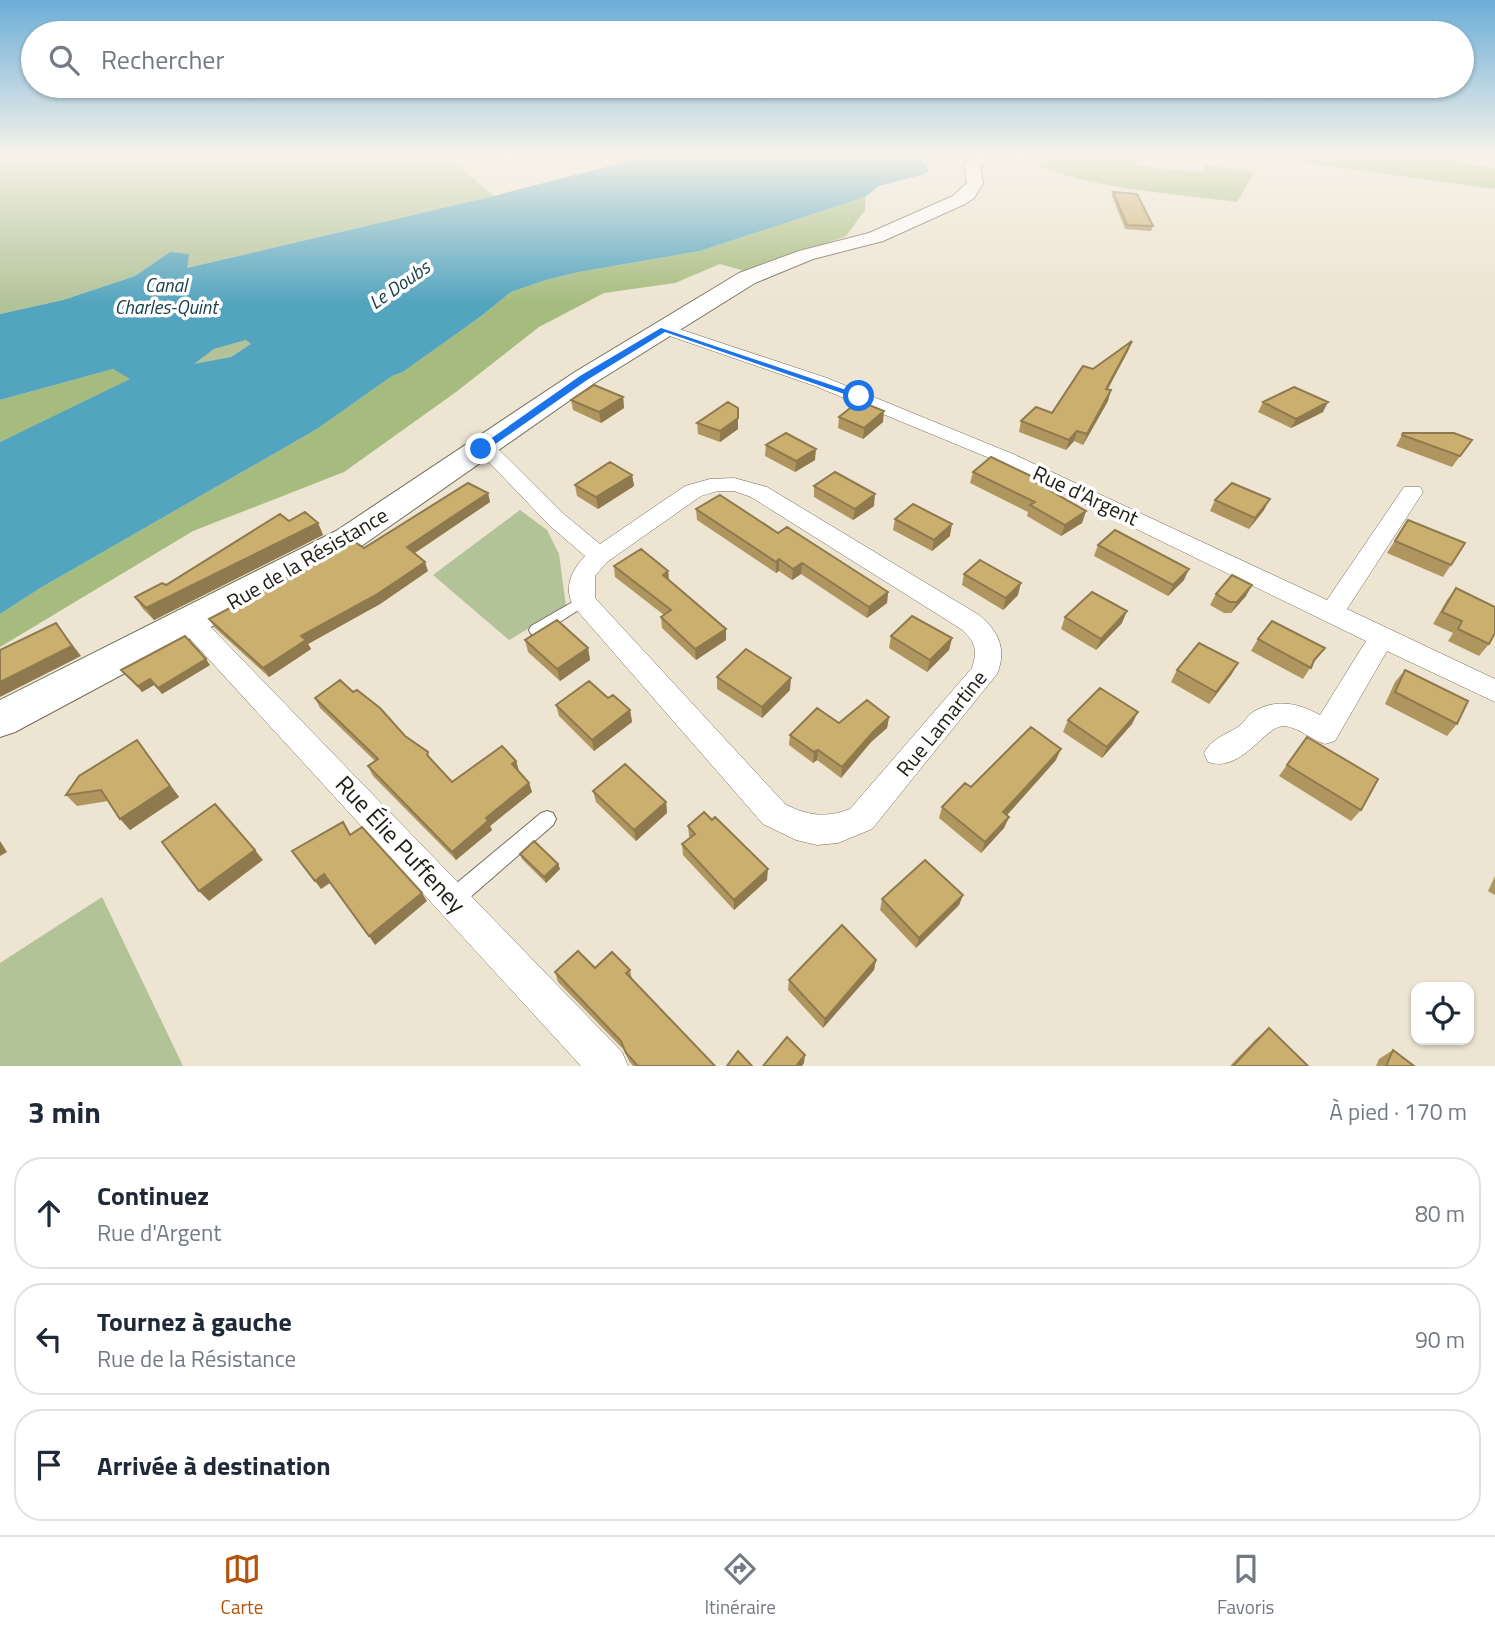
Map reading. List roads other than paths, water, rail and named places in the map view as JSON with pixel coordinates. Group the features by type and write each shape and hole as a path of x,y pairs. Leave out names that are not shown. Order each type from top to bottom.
{"street":[{"name":"Rue de la Résistance","path":"0,720 348,539 584,378 756,274 799,258 876,237 948,205"},
{"name":"Rue d'Argent","path":"664,329 834,387 993,453 1382,638 1494,688"},
{"path":"481,449 492,454 557,520 599,555"},
{"name":"Rue Lamartine","path":"724,483 745,486 759,492 970,622 982,631 988,641 989,663 983,674 861,819 840,829 816,831 792,825 774,814 583,601 581,577 599,555 693,491 724,483"},
{"path":"1331,613 1412,492"},
{"name":"Rue Élie Puffeney","path":"191,623 608,1066"},
{"path":"1219,753 1251,734 1262,721 1280,713 1298,717 1325,732 1382,638"}],"lane":[{"path":"536,630 583,601"},
{"path":"453,899 547,820"}],"water":[{"path":"457,205 841,205 700,251 579,272 511,292 403,372 392,376 317,429 42,587 0,614 0,442 130,379 113,369 0,400 0,314 63,300 135,276 170,252 189,254 187,268","holes":["246,340 251,344 231,357 194,364 214,349"]}],"water label":[{"name":"Le Doubs","path":"399,284"},
{"name":"Canal Charles-Quint","path":"166,295"}]}
